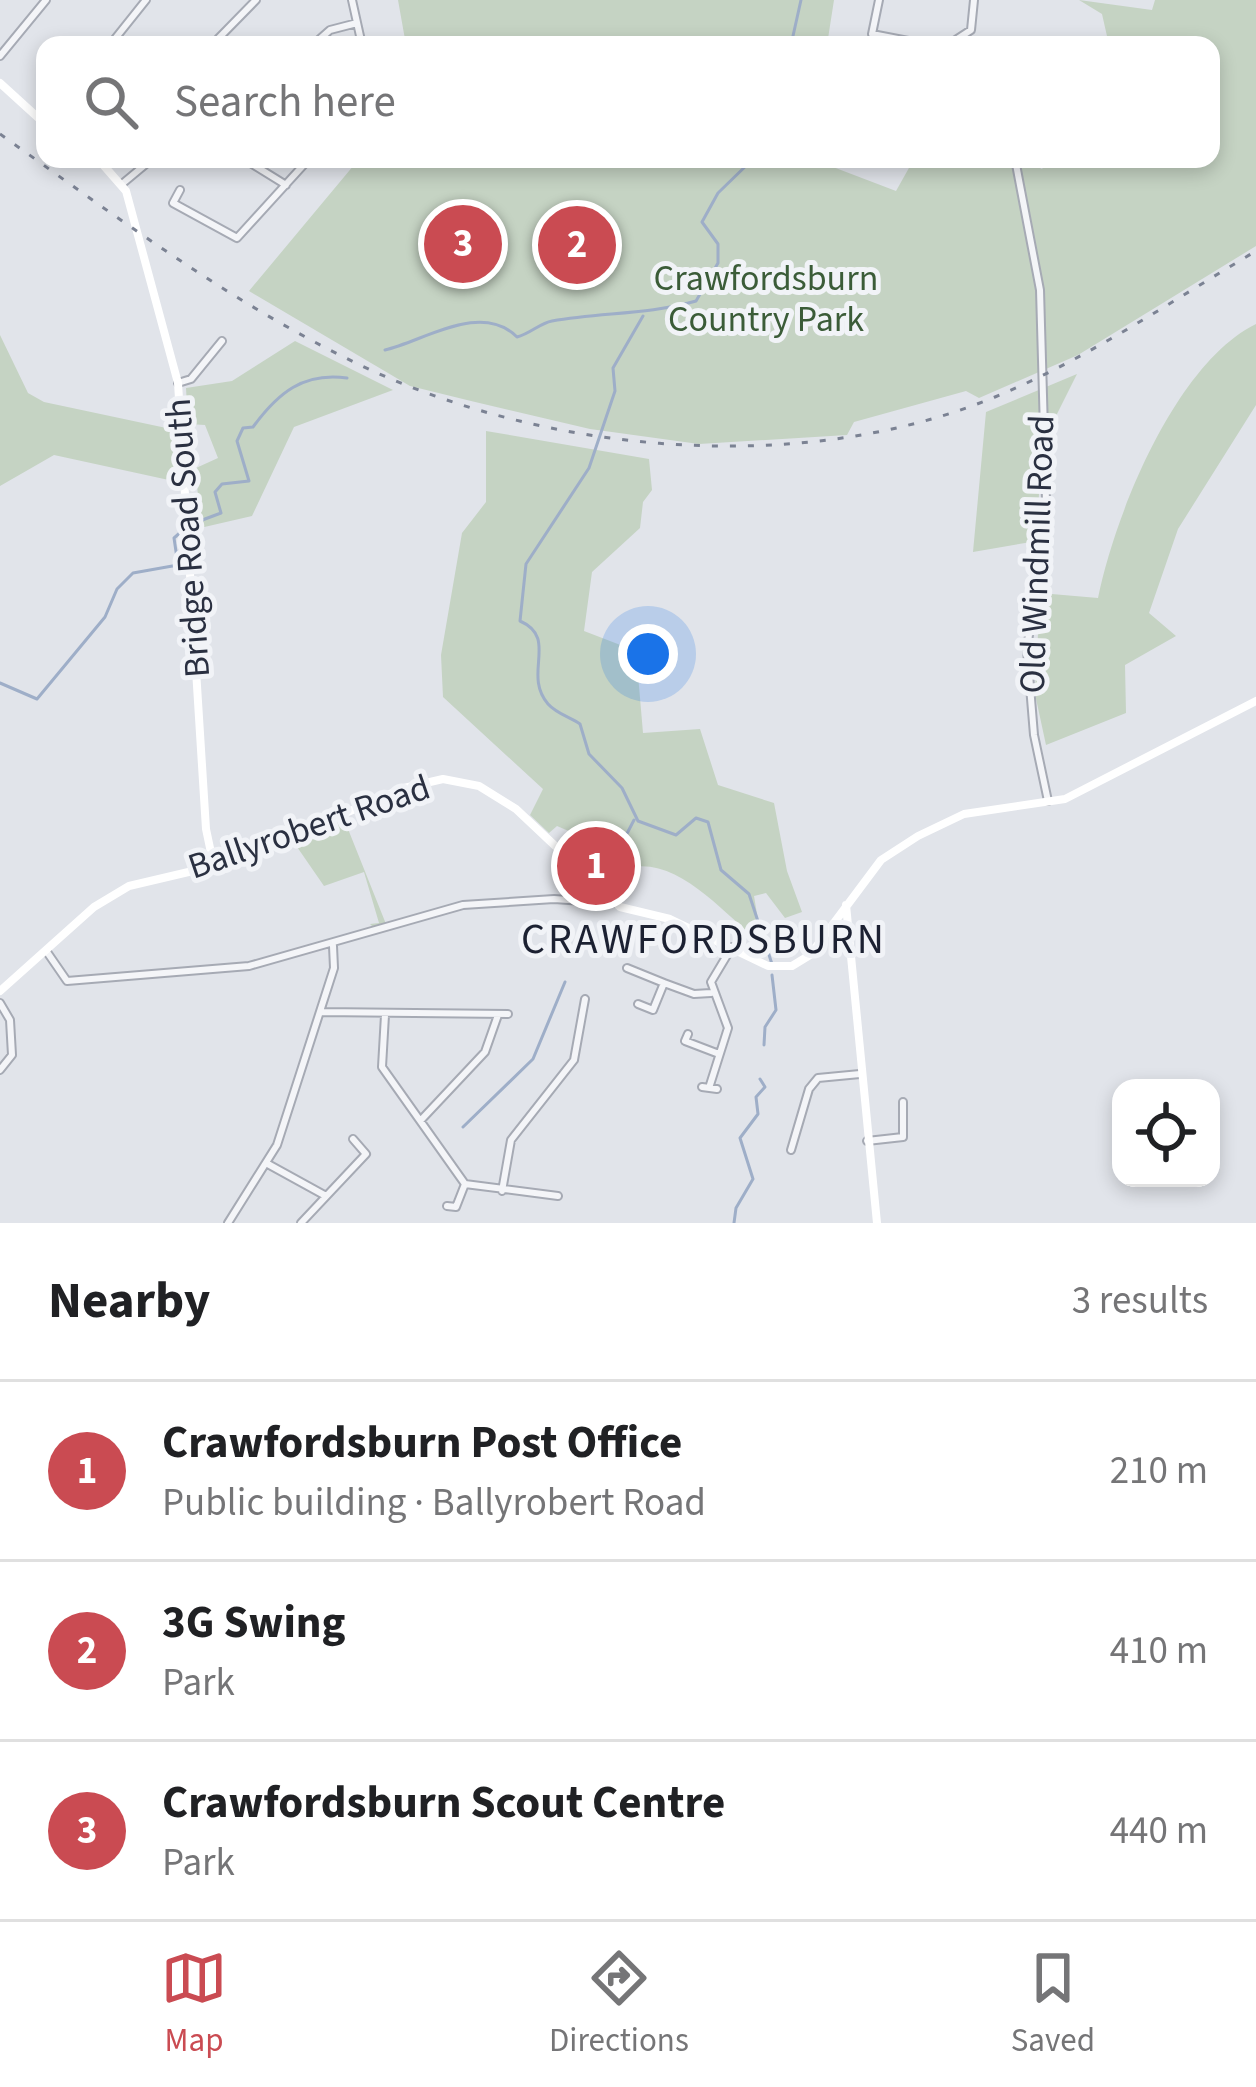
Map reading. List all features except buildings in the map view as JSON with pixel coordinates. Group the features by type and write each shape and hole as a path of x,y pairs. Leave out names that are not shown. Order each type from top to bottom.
{"main road":[{"path":"0,82 36,116"},
{"path":"107,168 122,184"},
{"name":"Bridge Road South","path":"122,184 178,383 206,830 214,867"},
{"path":"613,903 670,919 768,966 797,964 810,955 880,860 944,822 964,814 1049,805 1256,701"},
{"name":"Ballyrobert Road","path":"0,991 112,895 144,881 214,867 404,788 458,780 516,809 613,903"},
{"path":"846,904 877,1223"}],"street":[{"path":"0,56 46,0"},
{"path":"117,36 146,0"},
{"path":"224,36 256,0"},
{"path":"352,0 360,36"},
{"path":"879,0 872,34 882,36"},
{"path":"962,36 971,30 974,0"},
{"path":"323,36 357,23"},
{"path":"122,184 141,168"},
{"path":"259,168 286,185"},
{"path":"180,190 173,203 236,238 301,168"},
{"name":"Old Windmill Road","path":"1017,168 1040,290 1046,501 1027,650 1034,735 1049,805"},
{"path":"178,383 191,379 222,341"},
{"path":"47,952 67,981 84,981 250,966 333,946 463,905 554,899 613,903"},
{"path":"228,1223 278,1145 334,968 333,946"},
{"path":"709,1088 727,1018 711,993 714,974 732,947"},
{"path":"627,968 694,994 711,993"},
{"path":"638,1004 656,1011 664,982"},
{"path":"502,1191 511,1140 574,1060 584,999"},
{"path":"0,1003 10,1020 12,1055 0,1070"},
{"path":"321,1012 508,1014"},
{"path":"385,1015 380,1063 465,1184 558,1196"},
{"path":"421,1120 485,1052 498,1015"},
{"path":"685,1041 719,1054"},
{"path":"791,1150 809,1088 818,1078 860,1074"},
{"path":"867,1141 903,1137 903,1102"},
{"path":"301,1223 366,1154 352,1139"},
{"path":"266,1163 326,1196"},
{"path":"447,1206 457,1207 465,1184"}],"green space":[{"path":"398,0 834,0 828,36 404,36"},
{"name":"Crawfordsburn Country Park","path":"1079,0 1152,10 1155,0 1256,0 1256,246 1078,355 979,398 966,391 854,422 847,435 699,444 590,429 410,386 249,291 352,168 836,168 896,191 909,168 1220,168 1220,36 1107,36 1102,14"},
{"path":"1256,324 1256,405 1178,529 1149,613 1176,636 1125,665 1126,713 1046,745 1035,694 1040,593 1098,598 1119,525 1153,444 1200,371"},
{"path":"0,335 28,393 44,402 171,429 178,482 54,455 0,486"},
{"path":"295,341 393,390 294,427 252,516 200,528 196,468 218,458 205,425 188,424 186,388 232,381"},
{"path":"1077,374 1041,446 1037,541 973,552 986,412"},
{"path":"486,431 649,459 652,490 643,502 640,528 592,572 584,631 636,651 643,733 700,729 718,785 774,803 787,871 802,912 785,918 766,893 754,896 762,944 707,896 667,871 646,866 624,869 601,881 603,853 585,838 557,826 549,833 530,815 543,789 443,697 441,655 462,533 486,502"},
{"path":"344,819 386,924 374,928 370,924 379,923 364,872 324,886 295,844"}],"waterway":[{"path":"793,36 801,0"},
{"path":"385,350 470,323 503,327 517,337 552,321 696,301 718,263 718,244 702,222 718,193 744,168"},
{"path":"643,316 613,368 615,391 589,468 526,564 520,621 537,637 541,693 552,707 580,724 589,754 622,788 638,821 676,835 696,818 708,822 721,870 749,894 772,964"},
{"path":"189,525 221,513 215,492 222,484 249,481 237,441 243,428 253,427 282,395 305,382 347,378"},
{"path":"0,683 37,699 105,617 117,589 133,573 178,565 174,538 182,531"},
{"path":"607,872 634,820"},
{"path":"764,1045 765,1027 776,1010 772,975"},
{"path":"463,1127 533,1059 565,982"},
{"path":"734,1223 736,1208 753,1179 740,1138 758,1114 756,1097 765,1087 760,1079"}],"railway":[{"path":"0,134 36,160"},
{"path":"48,168 229,292 375,372 523,422 684,445 844,438 922,422 1029,382 1256,251"}],"place":[{"name":"Crawfordsburn Scout Centre","path":"463,244"},
{"name":"3G Swing","path":"577,245"},
{"name":"Crawfordsburn Post Office","path":"596,866"}],"district":[{"name":"CRAWFORDSBURN","path":"704,940"}]}
